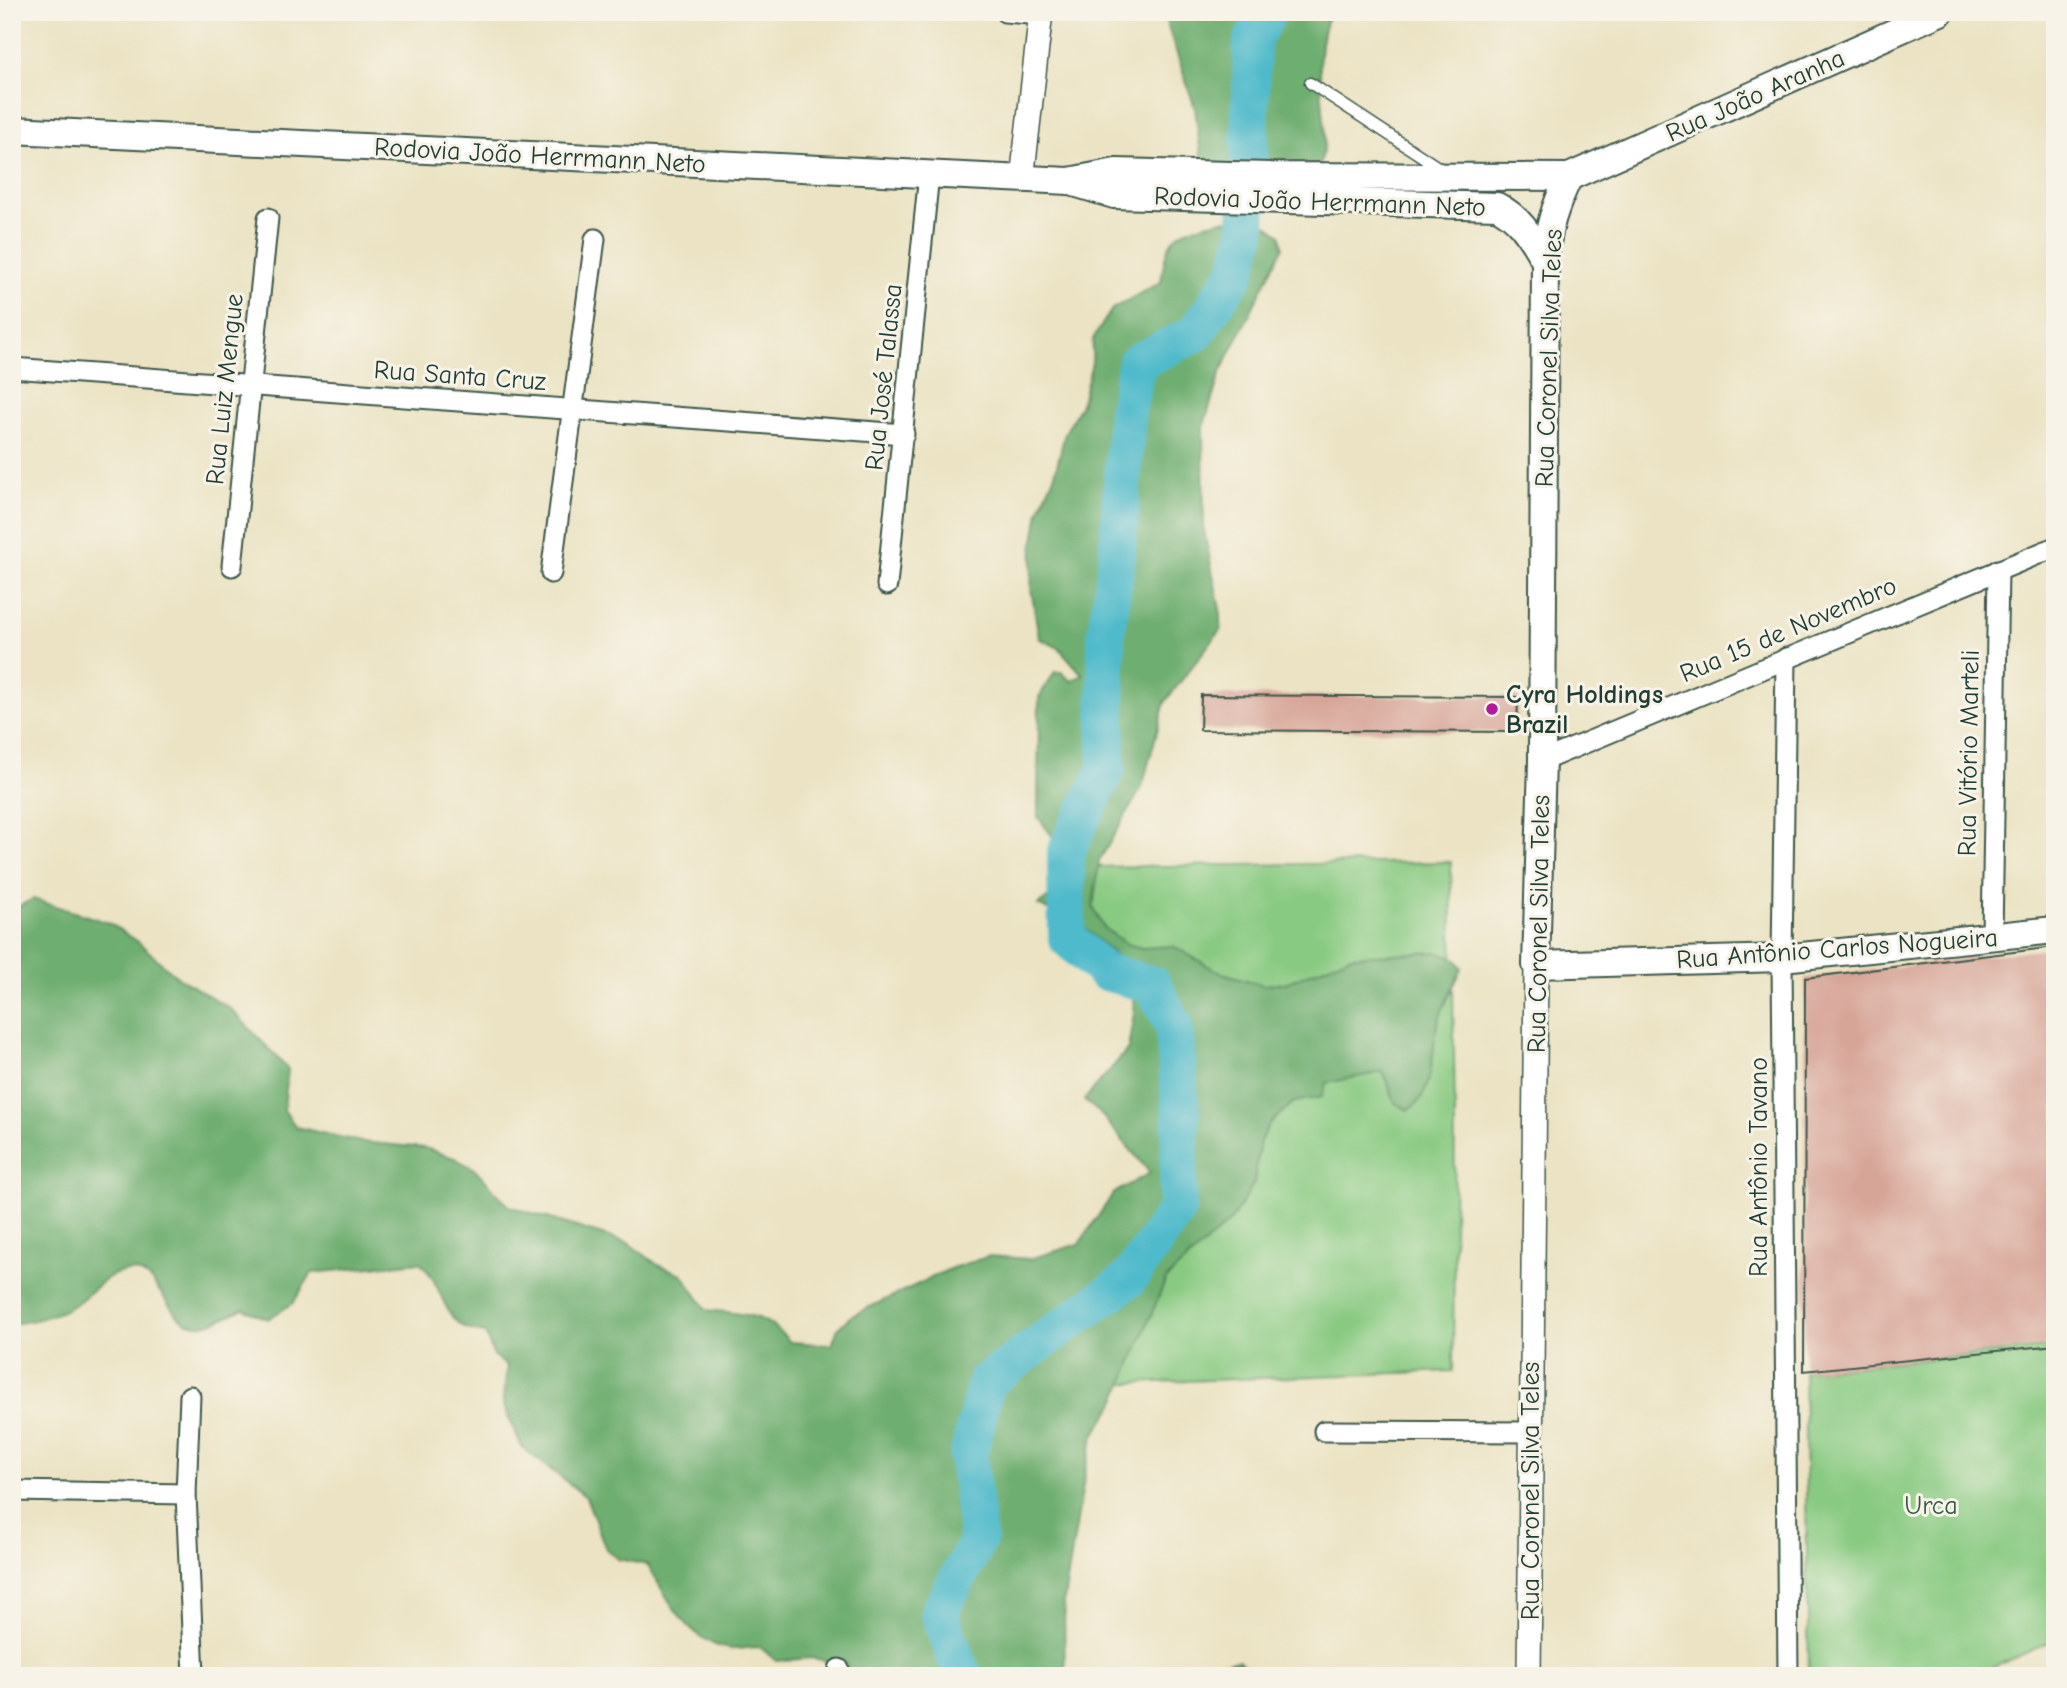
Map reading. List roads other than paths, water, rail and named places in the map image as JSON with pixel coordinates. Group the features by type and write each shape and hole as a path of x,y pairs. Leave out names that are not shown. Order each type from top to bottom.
{"main road":[{"name":"Rua João Aranha","path":"1569,177 1940,12"},
{"name":"Rodovia João Herrmann Neto","path":"12,130 1069,181 1114,195 1201,186 1497,206 1513,214 1526,228 1545,262"},
{"name":"Rodovia João Herrmann Neto","path":"1270,189 1453,177 1569,177"},
{"name":"Rua Coronel Silva Teles","path":"1536,965 1542,761 1545,262 1550,223 1569,177"},
{"name":"Rua Antônio Carlos Nogueira","path":"1536,965 1782,958 2055,930"}],"street":[{"path":"1005,12 1041,13 1023,180"},
{"name":"Rua José Talassa","path":"887,585 929,174"},
{"name":"Rua Luiz Mengue","path":"232,566 268,218"},
{"path":"551,573 595,239"},
{"name":"Rua Santa Cruz","path":"12,368 904,434"},
{"name":"Rua 15 de Novembro","path":"1542,761 2055,547"},
{"name":"Rua Vitório Marteli","path":"1992,937 1998,570"},
{"name":"Rua Antônio Tavano","path":"1786,658 1782,958 1788,1676"},
{"name":"Rua Coronel Silva Teles","path":"1529,1676 1536,965"},
{"path":"190,1396 186,1493 194,1676"},
{"path":"1324,1432 1530,1432"},
{"path":"12,1491 186,1493"}],"lane":[{"path":"1310,83 1453,177"}],"waterway":[{"path":"963,1676 939,1613 978,1540 968,1457 986,1382 1129,1279 1177,1209 1181,1115 1174,1026 1153,985 1105,972 1067,938 1066,851 1107,768 1106,632 1117,558 1127,411 1137,362 1195,334 1237,271 1247,232 1252,41 1268,12"}],"place":[{"name":"Cyra Holdings Brazil","path":"1492,709"}],"park label":[{"name":"Urca","path":"1931,1505"}]}
